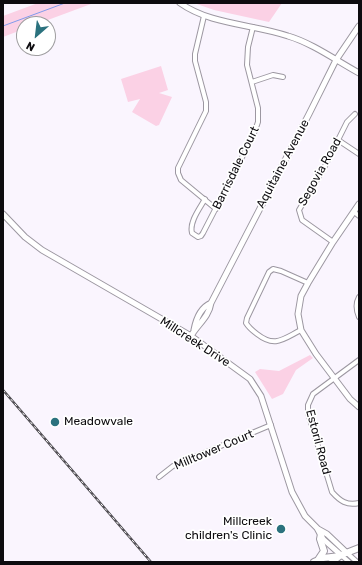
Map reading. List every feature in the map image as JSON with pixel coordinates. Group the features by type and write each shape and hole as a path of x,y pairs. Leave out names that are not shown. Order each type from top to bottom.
{"main road":[{"path":"316,561 324,551 319,531"},
{"path":"316,561 323,558 344,554 359,548"},
{"path":"332,562 344,554"}],"street":[{"path":"180,3 204,16 286,35 300,40 359,73"},
{"path":"204,16 195,54 195,61 206,102 206,111 178,168 178,173 181,180 216,209"},
{"name":"Aquitaine Avenue","path":"191,336 194,330 201,324 210,308 211,303 336,60 359,26"},
{"name":"Barrisdale Court","path":"205,199 192,223 192,233 198,237 201,236 216,209 253,136 258,122 258,108 246,58 253,27"},
{"path":"252,82 273,75 283,77"},
{"name":"Segovia Road","path":"333,242 302,220 299,210 323,170 347,122 355,114"},
{"path":"338,140 359,154"},
{"path":"359,204 333,242 308,283 299,302 298,319 301,330 334,379 350,399 359,407"},
{"path":"354,212 359,216"},
{"name":"Millcreek Drive","path":"3,214 25,237 42,250 191,336 250,379 261,396 292,492 305,516 319,531 323,538 344,554 358,562"},
{"path":"301,330 274,342 263,338 249,328 246,323 269,272 273,269 281,270 308,283"},
{"path":"359,297 356,304 356,309 359,316"},
{"name":"Estoril Road","path":"359,360 313,394 308,405 308,413 332,492 337,498 346,503 359,503"},
{"name":"Milltower Court","path":"159,477 173,466 271,426"},
{"name":"Millcreek Drive","path":"344,554 349,562"}],"shaded area":[{"path":"38,3 91,3 56,17 16,16 16,32 3,37 3,16"},
{"path":"194,3 282,3 269,22 214,10"},
{"path":"161,66 168,90 159,93 172,97 159,125 156,126 132,112 140,99 128,102 121,79"},
{"path":"310,355 313,358 296,370 283,394 272,399 255,372 260,369 279,371"}],"waterway":[{"path":"3,26 65,3"}],"railway":[{"path":"3,390 151,562"}],"place":[{"name":"Meadowvale","path":"55,422"},
{"name":"Millcreek children's Clinic","path":"281,529"}]}
